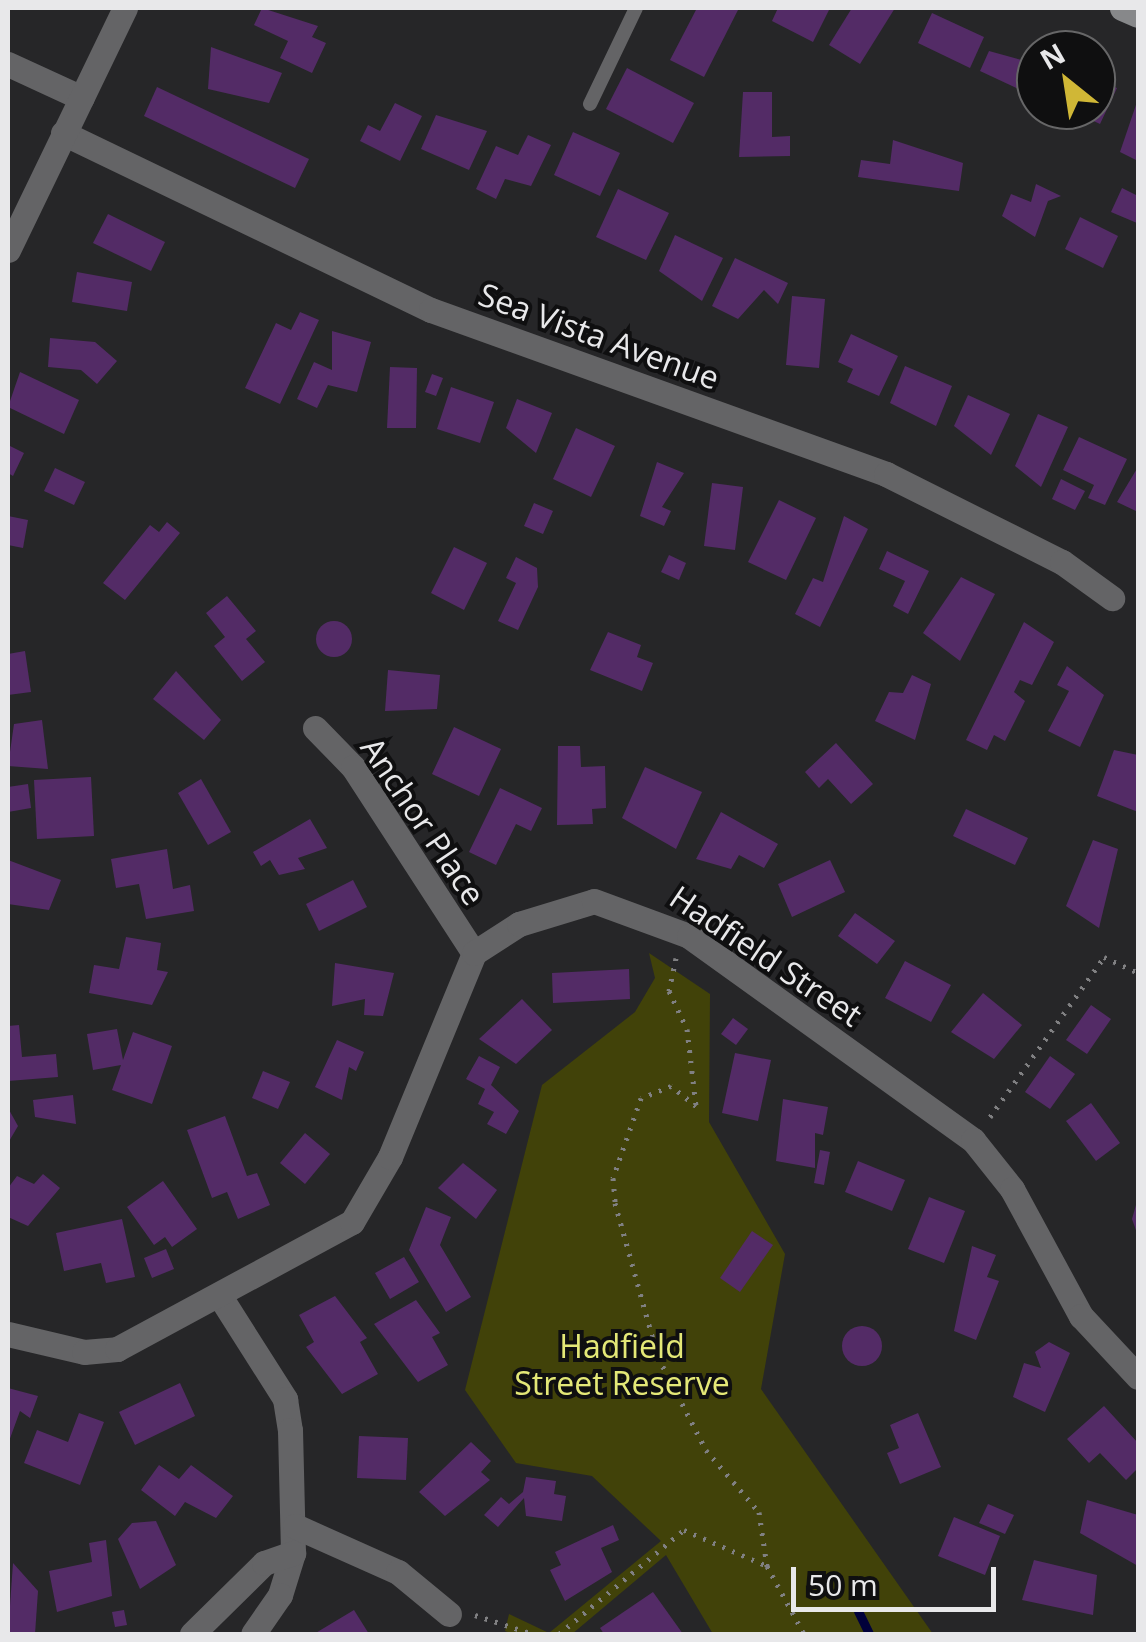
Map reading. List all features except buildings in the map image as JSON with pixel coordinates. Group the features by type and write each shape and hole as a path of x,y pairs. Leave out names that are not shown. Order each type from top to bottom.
{"main road":[{"path":"1122,8 1138,16"}],"street":[{"path":"8,250 125,8"},
{"path":"8,64 82,98"},
{"name":"Sea Vista Avenue","path":"63,133 431,310 886,474 1062,562 1112,598"},
{"name":"Anchor Place","path":"315,728 353,766 474,953"},
{"name":"Hadfield Street","path":"474,953 519,924 594,901 688,936 973,1140 1012,1189 1081,1316 1138,1377"},
{"path":"8,1334 84,1352 117,1349 221,1298 364,1207 474,953"},
{"path":"221,1298 285,1399 293,1553 252,1634"},
{"path":"294,1526 398,1572 449,1614"},
{"path":"192,1634 264,1563 293,1553"}],"lane":[{"path":"590,104 636,8"}],"path":[{"path":"990,1117 1104,957 1138,974"},
{"path":"676,958 668,978 687,1029 696,1106 671,1086 641,1098 613,1178 646,1328 706,1450 759,1512 767,1566 804,1634"},
{"path":"559,1634 684,1530 767,1566"},
{"path":"449,1614 488,1615 533,1634"}],"green space":[{"name":"Hadfield Street Reserve","path":"649,953 710,994 709,1122 785,1254 761,1389 933,1634 713,1634 666,1555 572,1634 513,1634 505,1631 509,1614 549,1633 661,1541 592,1476 516,1463 465,1390 542,1085 635,1012 655,978"}],"waterway":[{"path":"858,1611 869,1634"}]}
